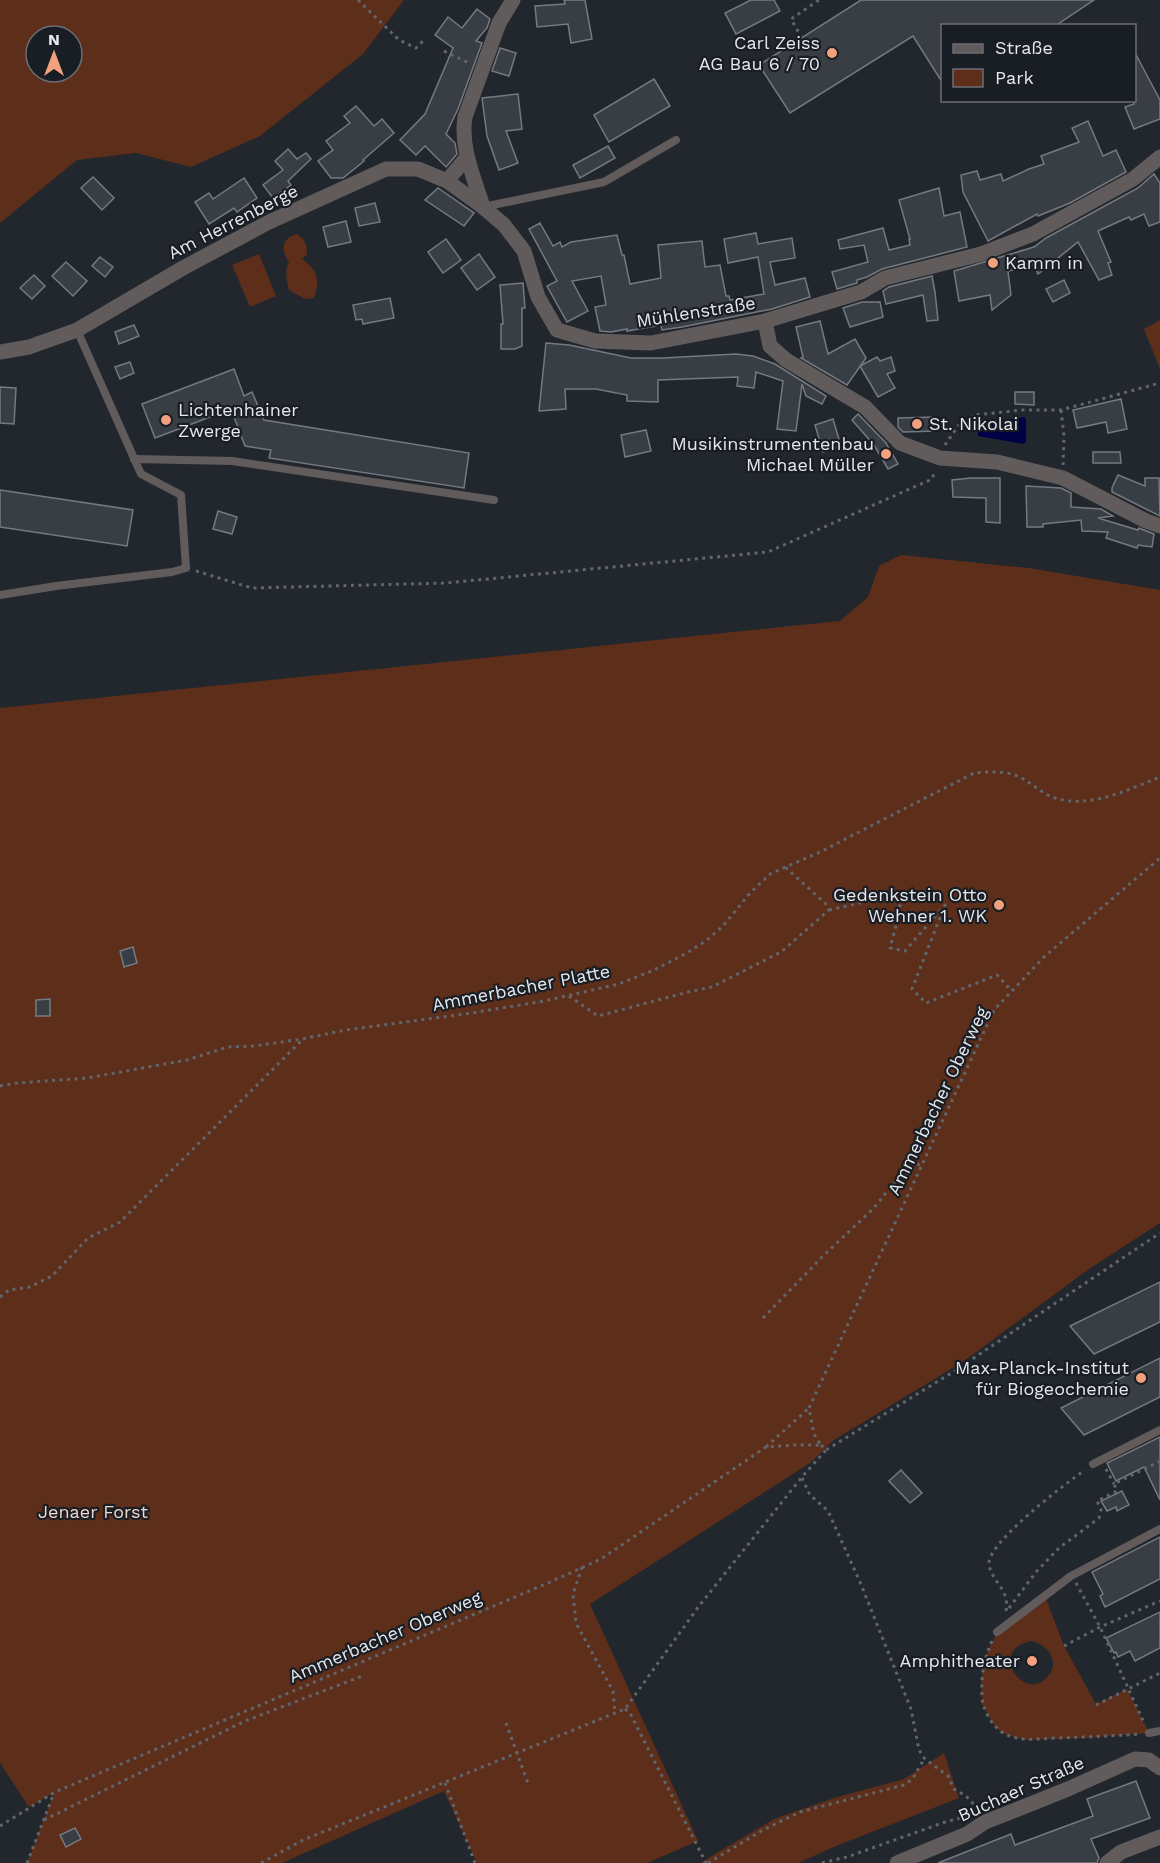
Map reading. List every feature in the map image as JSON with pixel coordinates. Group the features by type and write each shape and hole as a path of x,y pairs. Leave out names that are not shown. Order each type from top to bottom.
{"street":[{"path":"483,207 467,157 463,134 465,117 499,23 513,0"},
{"path":"447,181 467,157"},
{"name":"Mühlenstraße","path":"483,207 504,225 524,251 538,297 557,330 595,341 651,343 765,321 861,292 885,279 981,254 1033,234 1133,179 1160,157"},
{"name":"Am Herrenberge","path":"0,351 29,346 77,330 183,268 267,224 386,169 418,169 447,181 483,207"},
{"path":"765,321 770,346 786,360 865,407 900,443 940,458 997,462 1063,478 1160,526"},
{"name":"Buchaer Straße","path":"897,1863 965,1835 985,1822 1135,1759 1149,1760 1160,1768"},
{"path":"1107,1863 1121,1852 1160,1838"}],"lane":[{"path":"483,207 604,182 676,140"},
{"path":"0,595 172,572 186,568 181,495 141,474 77,330"},
{"path":"134,459 232,461 494,500"},
{"path":"1094,1464 1160,1430"},
{"path":"997,1632 1071,1576 1160,1529"},
{"path":"1149,1733 1160,1731"}],"path":[{"path":"358,0 399,40 416,48 424,40"},
{"path":"802,38 791,19 819,0"},
{"path":"444,51 470,64"},
{"path":"186,568 252,588 446,584 768,552 932,479 944,446 958,426 975,415 1022,410 1061,410 1160,383"},
{"path":"1061,410 1065,436 1063,478"},
{"name":"Ammerbacher Platte","path":"0,1086 87,1078 187,1059 228,1047 254,1046 346,1030 471,1013 569,996 619,984 687,953 723,926 750,893 770,874 820,852 974,773 997,771 1019,777 1051,797 1076,802 1110,797 1160,777"},
{"name":"Ammerbacher Oberweg","path":"0,1826 55,1792 601,1559 766,1447 809,1408 994,1010 1044,957 1160,858"},
{"path":"784,866 827,904 830,910"},
{"path":"569,996 598,1016 712,987 781,952 830,910 890,896 901,907 890,948 905,951 945,904 912,989 926,1004 997,975 1012,991"},
{"path":"0,1297 9,1290 30,1287 52,1276 88,1238 120,1222 302,1039"},
{"path":"763,1318 824,1255 873,1209 893,1184 923,1161"},
{"path":"261,1863 303,1840 625,1709 699,1606 826,1450 953,1372 1160,1233"},
{"path":"809,1408 814,1434 826,1450"},
{"path":"766,1447 821,1445"},
{"path":"1114,1484 1160,1461"},
{"path":"802,1477 810,1495 828,1511 860,1582 911,1709 920,1750 925,1759 948,1776 954,1789 966,1796 980,1810 847,1857 822,1863"},
{"path":"1073,1478 1016,1526 988,1560 990,1571 1006,1595 1005,1615 1036,1572 1059,1548 1099,1518 1101,1510 1097,1501 1117,1491 1111,1478"},
{"path":"582,1567 573,1594 576,1623 613,1691 615,1713"},
{"path":"997,1632 985,1657 981,1682 982,1704 995,1727 1003,1733 1026,1740 1149,1733 1084,1595"},
{"path":"1064,1646 1100,1627 1160,1601"},
{"path":"1096,1705 1160,1673"},
{"path":"44,1820 246,1721 365,1675"},
{"path":"625,1709 630,1713 707,1863 763,1830 800,1812 904,1785 914,1779 919,1766 925,1759"},
{"path":"506,1723 530,1786"},
{"path":"445,1784 475,1863"},
{"path":"27,1863 55,1792"}],"green space":[{"path":"0,0 404,0 363,54 260,136 191,167 136,153 77,160 0,223"},
{"path":"297,234 304,240 307,248 307,254 302,259 311,267 316,276 317,286 314,298 305,299 289,290 286,272 289,262 284,253 284,245 288,238"},
{"path":"259,254 276,296 250,307 232,265"},
{"path":"1160,320 1160,369 1144,329"},
{"name":"Jenaer Forst","path":"901,555 1029,568 1160,590 1160,1223 1089,1269 964,1361 834,1440 810,1463 590,1604 698,1841 647,1863 477,1863 444,1791 282,1863 27,1863 54,1793 29,1807 0,1763 0,708 840,621 868,597 879,566"},
{"path":"1045,1596 1064,1646 1096,1704 1127,1689 1149,1733 1026,1740 1003,1733 995,1727 982,1704 981,1682 985,1657 997,1632","holes":["1031,1641 1047,1649 1053,1659 1053,1665 1048,1676 1039,1683 1029,1684 1020,1680 1014,1672 1011,1663 1012,1654 1018,1646"]},
{"path":"944,1753 959,1798 798,1863 700,1863 774,1819 834,1798 904,1779"}],"shaded area":[{"path":"1024,417 1026,419 1026,441 1024,444 978,436 977,424"}],"building":[{"path":"564,0 585,0 592,39 571,43 568,24 537,27 535,6 565,4"},
{"path":"751,0 774,0 780,11 736,34 725,13"},
{"name":"Carl Zeiss AG Bau 6 / 70","path":"861,0 1094,0 1058,24 941,24 941,80 913,36 790,113 759,65"},
{"path":"477,9 490,19 487,28 476,41 482,43 458,109 446,134 455,143 457,154 446,167 425,146 416,155 400,140 425,114 453,48 435,35 448,17 462,28"},
{"path":"500,48 516,53 509,76 492,71"},
{"path":"1136,55 1160,100 1160,119 1134,129 1125,107 1136,102"},
{"path":"654,79 670,106 609,142 594,115"},
{"path":"518,94 522,129 506,131 518,163 499,170 487,136 482,98"},
{"path":"356,106 374,126 382,119 394,133 343,178 331,178 318,161 333,150 326,141 350,123 344,116"},
{"path":"1088,121 1103,156 1116,150 1126,172 1070,203 1038,216 1037,214 988,241 963,192 961,175 977,171 980,180 1001,174 1003,181 1044,164 1041,156 1079,142 1072,128"},
{"path":"608,146 615,158 580,178 573,165"},
{"path":"288,149 297,159 306,153 311,159 288,181 291,185 273,198 263,185 283,170 275,161"},
{"path":"1154,174 1160,183 1160,222 1149,226 1144,214 1131,220 1129,217 1098,231 1111,262 1108,263 1112,275 1099,280 1078,242 1038,274 1034,265 1008,271 1011,295 992,310 990,295 959,301 954,271 1034,247 1046,238 1138,188"},
{"path":"93,177 114,198 102,210 81,188"},
{"path":"244,178 257,198 237,212 234,208 209,224 195,202 209,193 213,199"},
{"path":"438,188 474,213 464,226 425,200"},
{"path":"939,188 944,216 960,212 967,247 882,269 857,280 857,283 837,289 832,272 868,262 864,245 840,249 838,240 883,228 889,250 910,245 899,200"},
{"path":"375,203 380,222 359,226 355,208"},
{"path":"346,221 351,242 328,247 323,227"},
{"path":"540,223 553,246 560,242 562,247 571,242 617,235 630,284 661,278 658,245 702,241 705,267 720,265 726,296 729,296 730,300 764,294 758,257 728,263 724,239 756,233 758,244 792,238 795,258 770,262 775,285 805,278 810,297 772,309 682,327 662,330 661,325 627,331 627,329 611,332 600,331 595,307 606,305 601,276 572,281 588,311 567,322 547,286 557,281 529,229"},
{"path":"446,239 461,260 443,273 428,252"},
{"path":"479,254 495,277 477,290 461,268"},
{"path":"100,257 113,267 105,277 92,266"},
{"path":"66,262 87,281 73,296 52,276"},
{"path":"34,275 45,286 32,299 20,288"},
{"path":"932,276 938,320 927,321 923,295 886,304 883,291 889,287"},
{"path":"1064,280 1070,293 1053,302 1046,289"},
{"path":"523,283 525,308 522,308 522,346 515,349 501,349 501,324 503,324 500,285"},
{"path":"390,298 394,318 363,324 362,319 356,320 353,305"},
{"path":"862,302 880,302 883,317 850,327 843,308"},
{"path":"820,321 828,354 855,339 866,358 847,385 801,358 803,357 796,327"},
{"path":"134,325 139,336 119,344 115,332"},
{"path":"546,343 569,345 631,358 736,354 753,356 775,364 826,396 822,404 806,396 802,384 796,431 777,429 783,381 756,372 754,388 737,386 738,377 658,380 658,402 627,401 627,395 596,389 565,389 566,409 539,411"},
{"path":"877,357 880,361 891,357 895,371 887,374 895,388 878,397 860,366"},
{"path":"130,362 134,373 120,379 115,367"},
{"path":"234,369 244,396 252,392 264,420 469,453 464,488 269,458 271,450 245,446 231,409 155,438 142,404"},
{"path":"0,387 16,388 14,424 0,423"},
{"path":"1015,392 1034,392 1034,405 1015,404"},
{"path":"1121,399 1127,429 1108,433 1106,422 1077,428 1073,410"},
{"path":"858,414 886,443 898,464 888,469 874,445 852,420"},
{"name":"St. Nikolai","path":"936,417 937,431 903,432 898,427 898,418"},
{"path":"833,419 841,446 823,452 815,425"},
{"path":"646,430 651,451 625,457 621,435"},
{"path":"1093,452 1120,452 1121,463 1093,463"},
{"path":"1118,475 1145,486 1145,478 1159,478 1160,516 1112,492"},
{"path":"1000,478 1000,523 986,522 986,498 953,497 952,480"},
{"path":"1026,486 1061,488 1071,493 1071,507 1101,509 1113,516 1098,518 1154,534 1152,547 1138,545 1137,548 1106,538 1108,532 1082,531 1081,520 1043,524 1043,527 1027,527"},
{"path":"0,490 133,510 127,546 0,527"},
{"path":"218,511 237,517 232,534 213,529"},
{"path":"133,947 137,963 124,967 120,951"},
{"path":"50,999 50,1016 36,1016 36,1000"},
{"name":"Max-Planck-Institut für Biogeochemie","path":"1160,1282 1160,1322 1094,1354 1070,1326"},
{"name":"Max-Planck-Institut für Biogeochemie","path":"1160,1358 1160,1397 1084,1435 1061,1408"},
{"path":"1160,1437 1160,1500 1144,1467 1116,1481 1107,1463"},
{"path":"901,1470 922,1493 910,1503 889,1481"},
{"path":"1122,1491 1129,1505 1117,1511 1116,1507 1107,1511 1101,1501"},
{"path":"1160,1537 1160,1579 1105,1607 1100,1596 1103,1594 1092,1572"},
{"path":"1160,1612 1160,1648 1135,1661 1130,1651 1118,1657 1116,1652 1114,1653 1106,1638"},
{"path":"1136,1781 1150,1818 1091,1839 1099,1858 1097,1863 938,1863 1011,1834 1015,1845 1093,1816 1087,1799"},
{"path":"75,1828 81,1839 66,1847 60,1835"}],"place":[{"name":"Carl Zeiss AG Bau 6 / 70","path":"832,53"},
{"name":"Kamm in","path":"993,263"},
{"name":"Lichtenhainer Zwerge","path":"166,420"},
{"name":"St. Nikolai","path":"917,424"},
{"name":"Musikinstrumentenbau Michael Müller","path":"886,454"},
{"name":"Gedenkstein Otto Wehner 1. WK","path":"999,905"},
{"name":"Max-Planck-Institut für Biogeochemie","path":"1141,1378"},
{"name":"Amphitheater","path":"1032,1661"}]}
